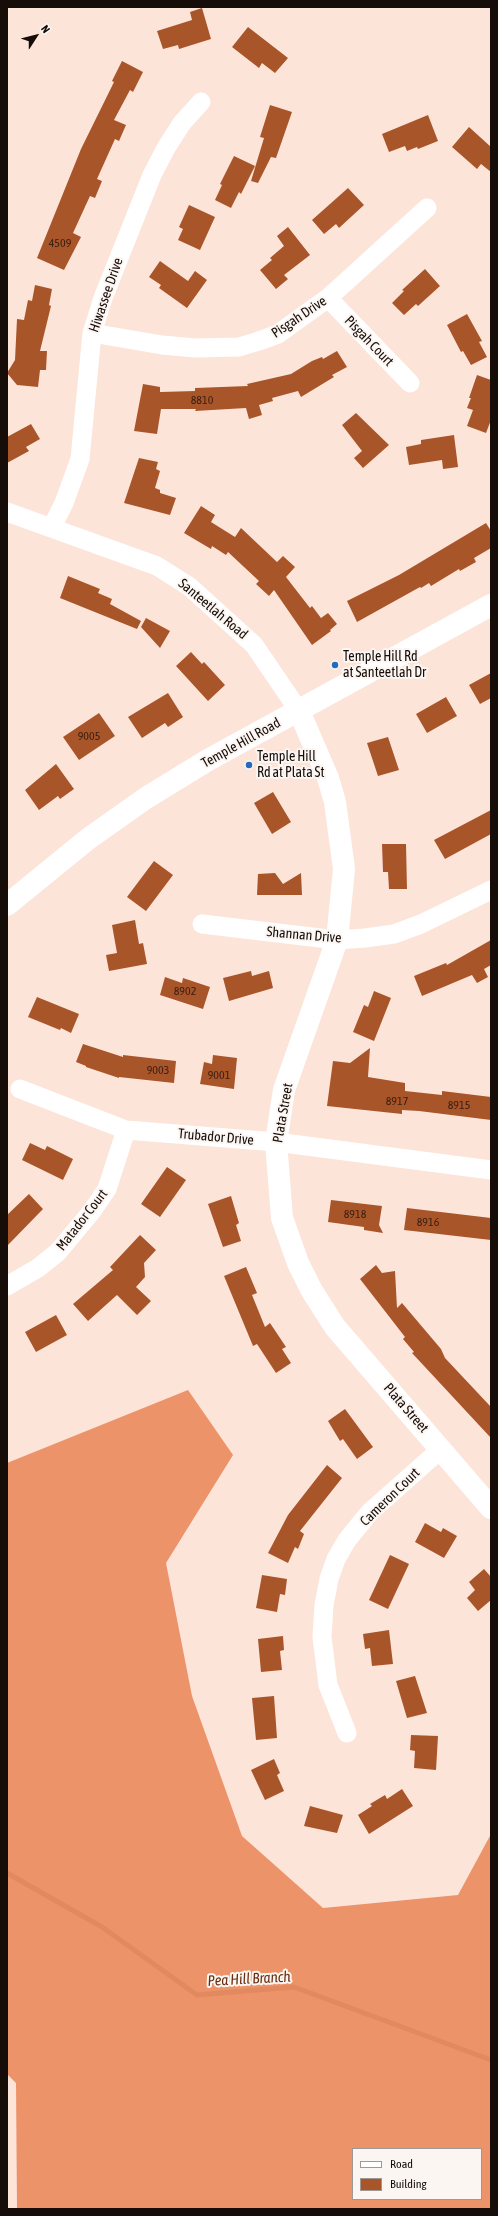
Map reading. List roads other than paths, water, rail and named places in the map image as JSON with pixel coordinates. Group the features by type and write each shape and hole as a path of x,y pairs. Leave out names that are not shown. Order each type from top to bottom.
{"street":[{"name":"Hiwassee Drive","path":"52,527 64,503 80,459 92,333 118,258 152,175 166,148 182,123 201,102"},
{"name":"Pisgah Drive","path":"92,333 162,345 195,348 239,347 278,334 328,298 427,208"},
{"name":"Pisgah Court","path":"328,298 410,383"},
{"name":"Santeetlah Road","path":"7,512 157,566 190,587 254,645 299,711"},
{"name":"Temple Hill Road","path":"7,905 88,839 146,798 208,760 491,606"},
{"name":"Plata Street","path":"299,711 328,778 335,802 340,826 344,870 337,940 284,1090 276,1142 282,1218 298,1263 312,1291 335,1327 491,1508"},
{"name":"Shannan Drive","path":"202,924 337,940 394,934 447,912 491,890"},
{"name":"Trubador Drive","path":"20,1089 126,1130 276,1142 491,1170"},
{"name":"Matador Court","path":"7,1286 38,1268 58,1252 92,1212 107,1189 126,1130"},
{"name":"Cameron Court","path":"347,1733 328,1685 322,1638 324,1605 329,1579 336,1559 348,1540 370,1512 441,1449"}],"waterway":[{"name":"Pea Hill Branch","path":"7,1873 102,1927 197,1995 294,1987 491,2060"}],"place":[{"name":"Temple Hill Rd at Santeetlah Dr","path":"335,665"},
{"name":"Temple Hill Rd at Plata St","path":"249,765"}]}
